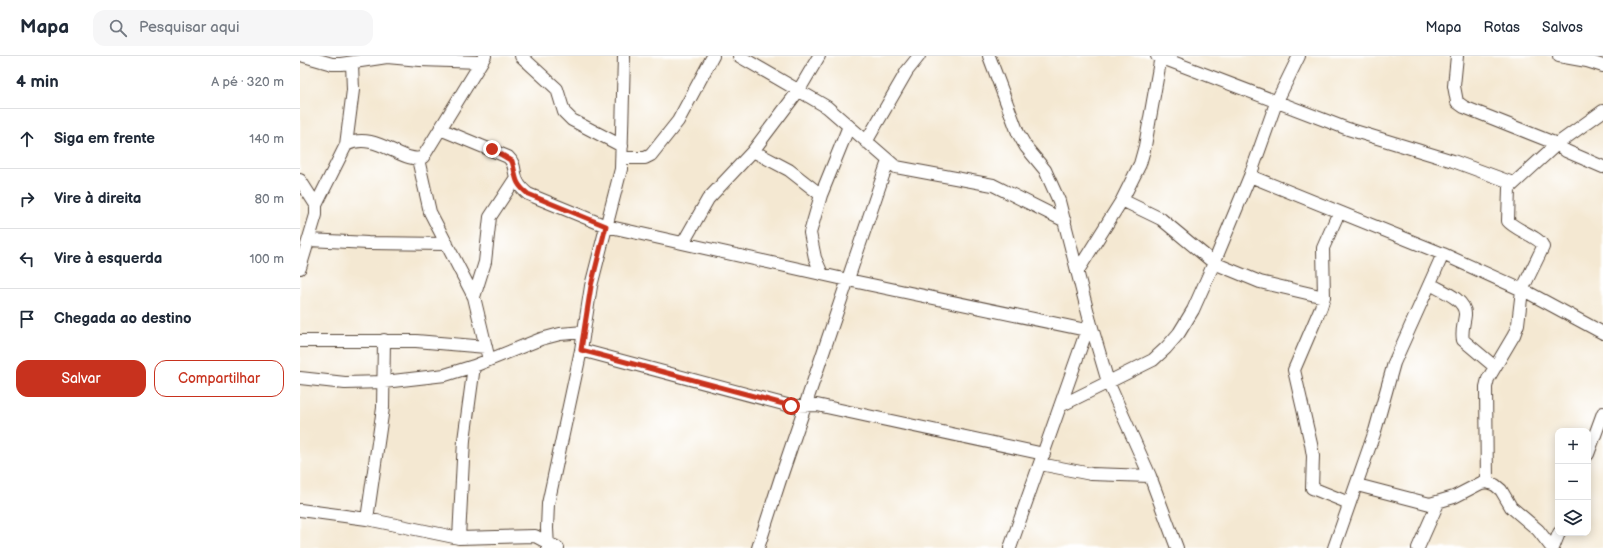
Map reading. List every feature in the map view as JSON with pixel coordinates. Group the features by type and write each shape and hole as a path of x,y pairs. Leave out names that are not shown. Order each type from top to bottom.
{"street":[{"path":"304,56 332,64 387,57 426,60 483,59"},
{"path":"521,56 557,89 564,112 572,120 622,152 645,158 651,155 678,122 713,56"},
{"path":"551,546 548,504 581,350 591,286 621,169 624,56"},
{"path":"739,56 827,107 888,161 902,169 993,185 1065,221"},
{"path":"683,243 708,199 753,150 799,90 819,56"},
{"path":"866,142 907,71 919,56"},
{"path":"990,56 1018,133 1026,147 1045,170 1059,201 1077,272 1088,326 1108,382 1150,476 1178,548"},
{"path":"1060,406 1153,360 1179,333 1192,310 1214,263 1250,176 1276,102 1299,56"},
{"path":"1457,56 1454,86 1457,102 1464,107 1557,144 1566,152 1603,167"},
{"path":"1559,56 1587,61 1603,66"},
{"path":"1077,272 1122,200 1140,164 1145,146 1160,57 1348,129 1453,161 1513,183"},
{"path":"346,145 359,140 386,146 411,158 418,159 423,157 483,59"},
{"path":"300,268 316,215 316,205 346,145 353,90 352,62"},
{"path":"1486,482 1484,394 1488,379 1514,335 1518,324 1522,290 1543,247 1539,241 1512,226 1508,221 1510,188 1513,183 1557,144 1603,111"},
{"path":"822,274 815,258 810,238 821,195 849,126"},
{"path":"440,129 508,157 512,161 515,179 519,187 528,194 606,226 848,280 1088,326"},
{"path":"753,150 789,170 821,195"},
{"path":"418,159 430,212 474,297 489,360"},
{"path":"758,548 888,161"},
{"path":"1250,176 1443,254 1522,290 1603,333"},
{"path":"474,297 485,262 490,217 515,179"},
{"path":"300,180 316,205"},
{"path":"1122,200 1161,219 1214,263 1260,282 1324,297"},
{"path":"1339,212 1323,248 1324,297 1294,370 1313,456 1312,488 1349,503"},
{"path":"309,240 368,243 447,244"},
{"path":"1334,548 1375,431 1394,363 1443,254"},
{"path":"1430,284 1458,300 1463,306 1465,314 1462,336 1463,340 1495,367"},
{"path":"1010,548 1088,326"},
{"path":"300,378 345,383 384,382 445,375 474,366 541,339 560,334 584,332"},
{"path":"300,340 384,340 436,342 486,348"},
{"path":"367,519 383,408 384,340"},
{"path":"581,350 791,406 817,405 1042,459 1091,474 1150,476"},
{"path":"459,538 464,440 474,366"},
{"path":"1591,446 1603,413"},
{"path":"1357,485 1424,504 1438,503 1486,482 1495,485 1501,490 1512,507 1538,530 1553,548 1558,536"},
{"path":"1418,548 1438,503"},
{"path":"300,510 367,519 459,538 535,536 551,546"}],"route":[{"path":"492,149 508,157 512,161 514,165 515,179 519,187 528,194 606,226 591,286 581,350 791,406"}]}
